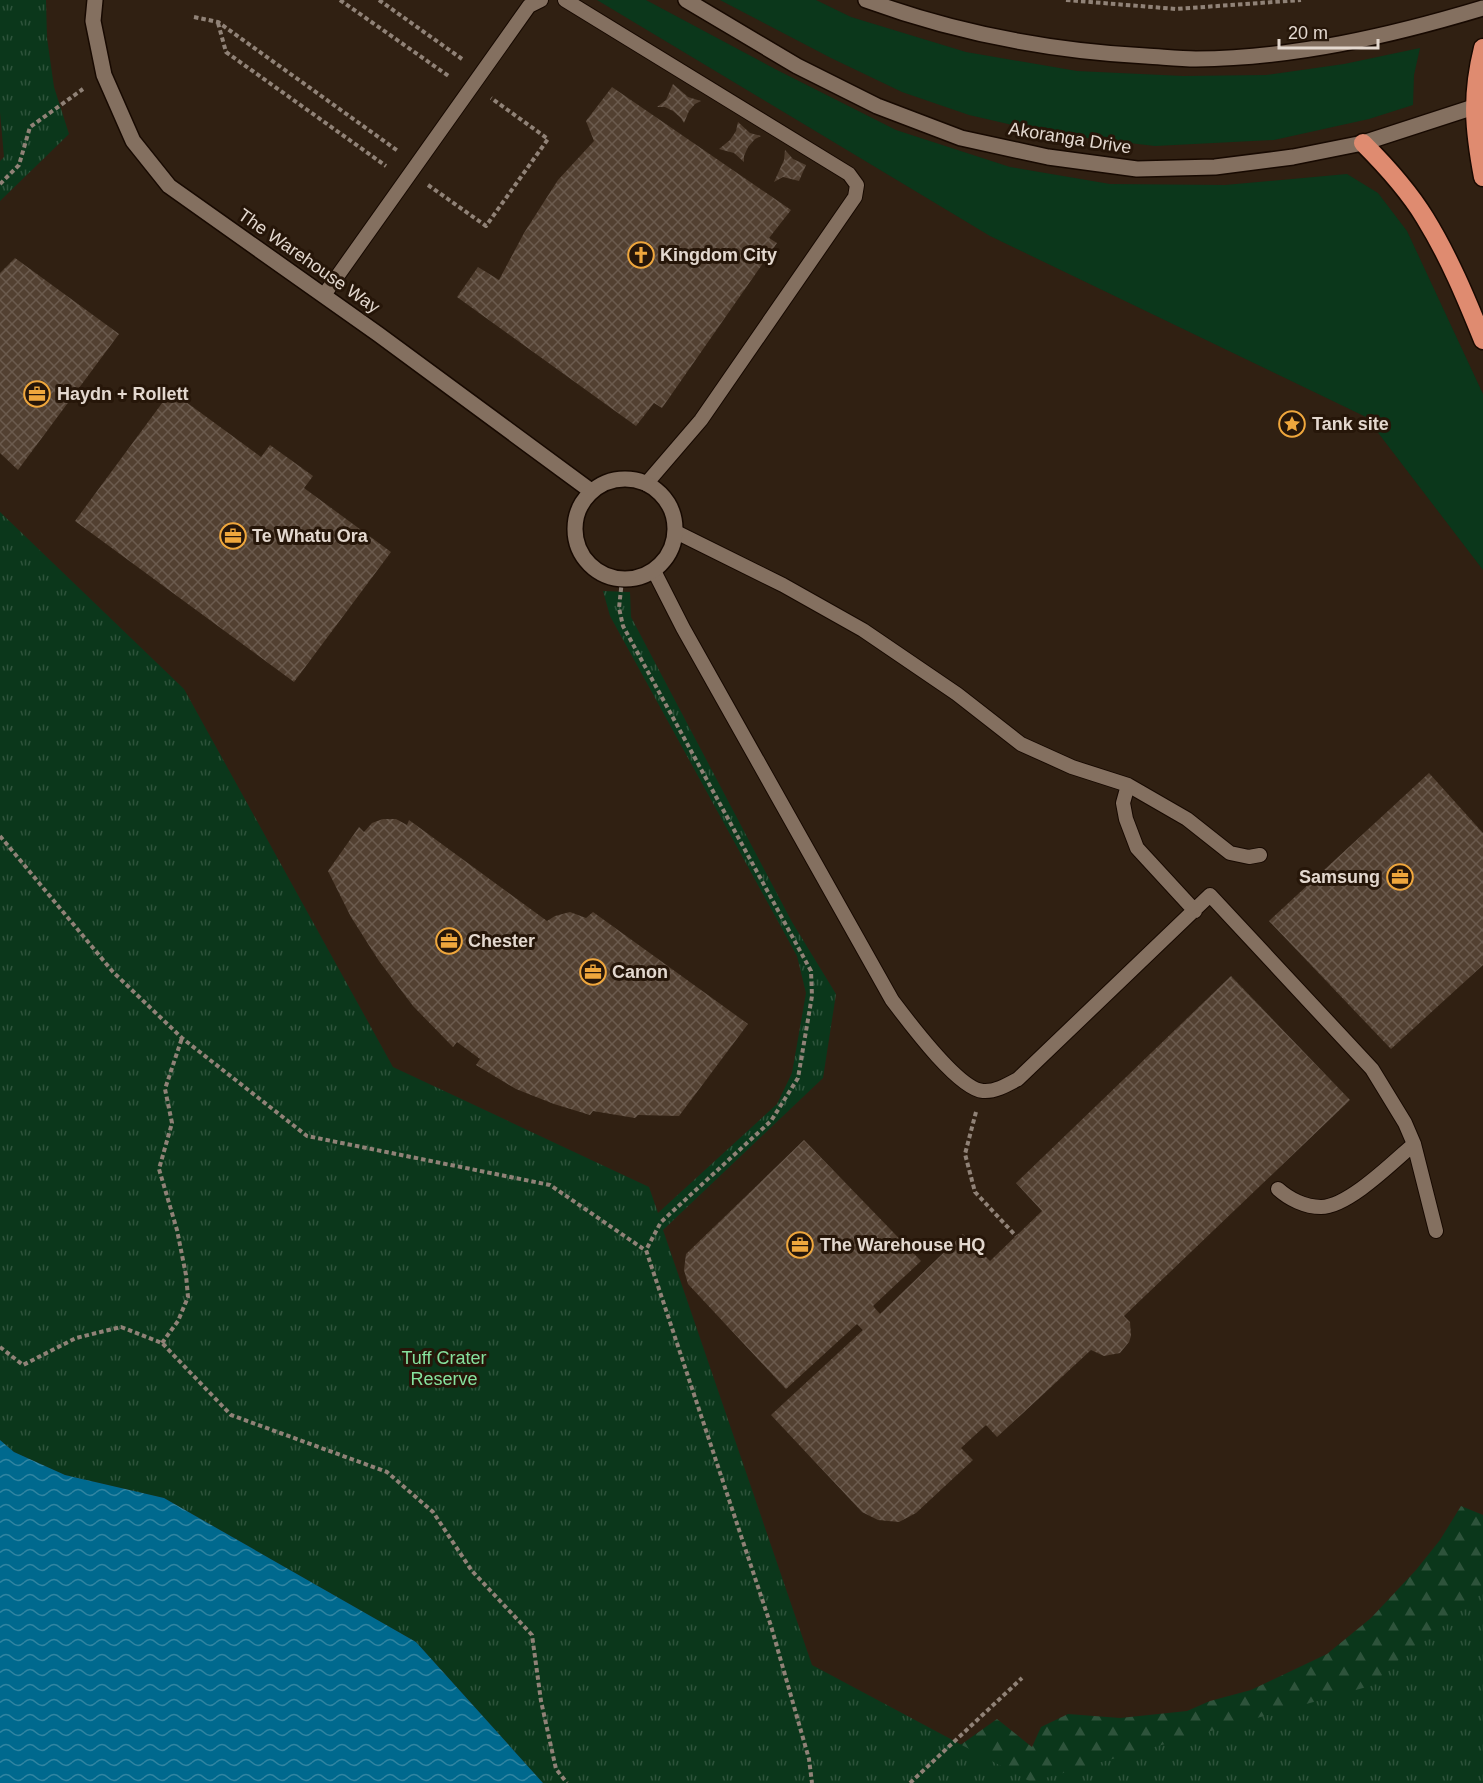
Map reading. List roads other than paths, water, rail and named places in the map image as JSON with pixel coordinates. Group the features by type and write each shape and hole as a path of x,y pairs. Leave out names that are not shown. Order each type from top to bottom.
{"highway":[{"path":"1483,48 1477,70 1478,106 1475,135 1483,177"},
{"path":"1363,142 1389,170 1424,216 1454,271 1483,340"}],"main road":[{"name":"The Warehouse Way","path":"95,0 93,21 104,75 133,141 169,186 324,295 591,491"},
{"name":"Akoranga Drive","path":"686,0 797,66 877,106 961,138 1048,157 1137,169 1215,167 1293,157 1363,142 1478,106"},
{"path":"866,0 895,11 992,37 1098,54 1196,59 1257,55 1335,45 1410,30 1483,8"},
{"path":"622,478 639,480 654,487 666,499 674,515 676,532 673,547 654,571 638,578 622,580 605,576 591,567 581,554 575,538 575,521 580,505 591,491 605,482 622,478"}],"lane":[{"path":"324,295 529,6 541,0"},
{"path":"565,0 849,174 857,185 855,197 701,420 646,484"},
{"path":"676,532 783,585 863,630 957,694 1021,744 1072,767 1128,785 1187,819 1230,853 1250,857 1260,855"},
{"path":"654,571 688,638 892,1000 920,1036 963,1082 982,1091 999,1089 1018,1079 1210,895 1372,1069 1401,1116 1414,1144 1436,1231"},
{"path":"1128,785 1123,802 1126,819 1137,848 1195,911"},
{"path":"1278,1189 1290,1200 1321,1207 1350,1197 1414,1144"}],"water":[{"path":"0,1440 14,1452 65,1475 164,1498 416,1642 543,1783 0,1783"}],"place":[{"name":"Kingdom City","path":"641,255"},
{"name":"Haydn + Rollett","path":"37,394"},
{"name":"Tank site","path":"1292,424"},
{"name":"Te Whatu Ora","path":"233,536"},
{"name":"Samsung","path":"1400,877"},
{"name":"Chester","path":"449,941"},
{"name":"Canon","path":"593,972"},
{"name":"The Warehouse HQ","path":"800,1245"}],"park label":[{"name":"Tuff Crater Reserve","path":"444,1368"}]}
